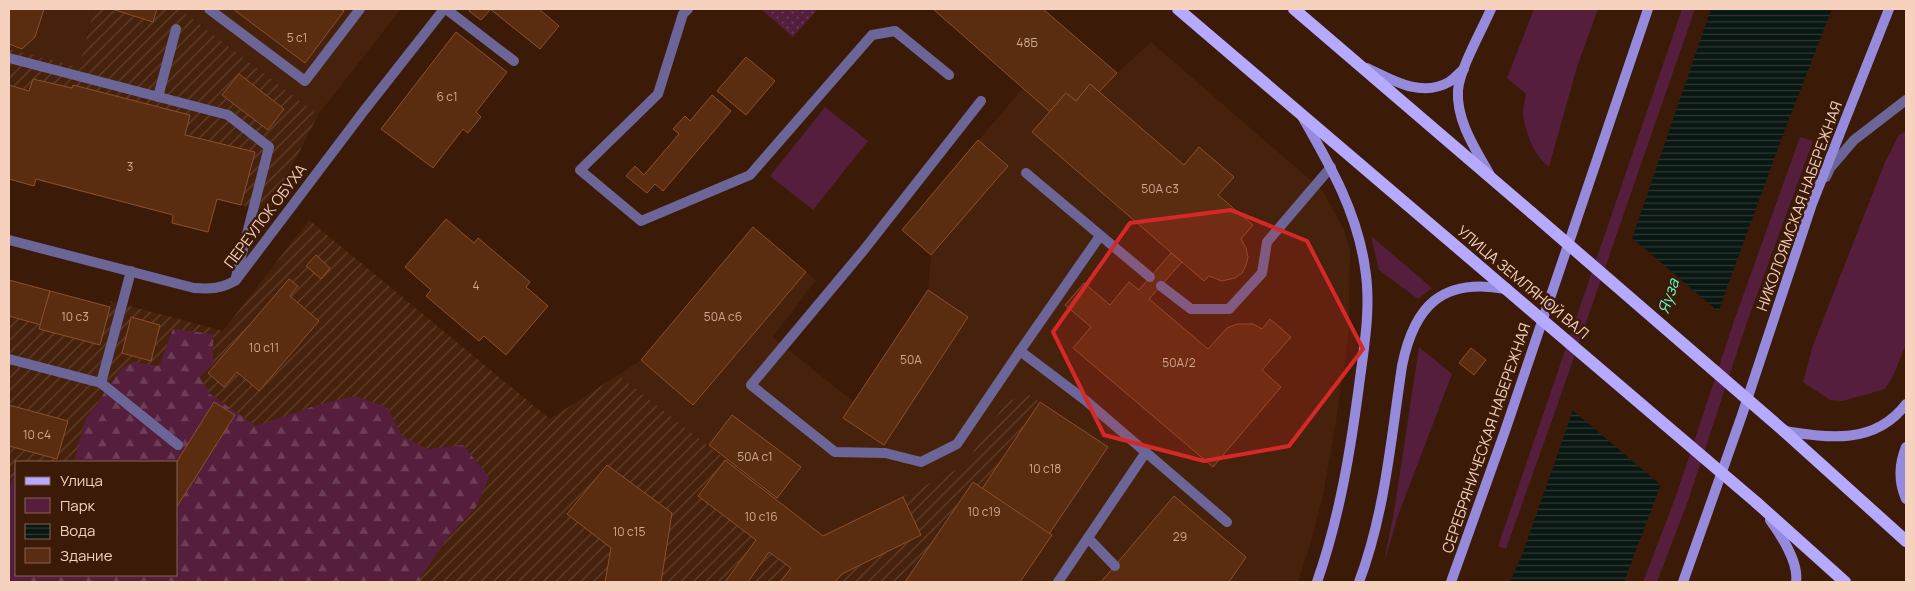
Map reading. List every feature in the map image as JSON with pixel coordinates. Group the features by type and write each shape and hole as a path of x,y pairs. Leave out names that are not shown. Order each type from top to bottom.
{"main road":[{"name":"УЛИЦА ЗЕМЛЯНОЙ ВАЛ","path":"1178,9 1757,503 1845,582"},
{"path":"1294,9 1784,430 1906,540"},
{"path":"1491,9 1464,69 1458,90 1460,112 1468,133 1493,181"},
{"name":"СЕРЕБРЯНИЧЕСКАЯ НАБЕРЕЖНАЯ","path":"1451,582 1578,219 1648,9"},
{"name":"НИКОЛОЯМСКАЯ НАБЕРЕЖНАЯ","path":"1683,582 1742,415 1812,204 1889,9"},
{"path":"1358,63 1394,81 1415,88 1429,88 1448,82 1464,69"},
{"path":"1300,113 1346,197 1366,269 1366,333 1354,425 1341,500 1330,545 1317,582"},
{"path":"1359,582 1368,557 1380,509 1402,366 1407,343 1413,329 1427,306 1441,296 1462,288 1485,285 1506,289"},
{"path":"1784,430 1822,437 1860,434 1886,422 1898,414 1906,404"},
{"path":"1906,447 1899,469 1906,499"},
{"path":"1757,503 1778,530 1791,554 1797,578 1796,582"}],"street":[{"path":"209,9 305,81 360,9"},
{"path":"445,9 514,61"},
{"name":"ПЕРЕУЛОК ОБУХА","path":"9,240 194,288 210,290 224,287 235,281 362,112 445,9"},
{"path":"688,9 683,14 658,94 580,170 641,222 750,175 872,35 895,31 949,75"},
{"path":"158,97 176,29"},
{"path":"9,58 228,115 269,147 235,281"},
{"path":"1812,204 1830,168 1854,140 1906,100"},
{"path":"981,101 863,250 751,385 835,452 885,453 921,462 957,444 1100,236"},
{"path":"1161,286 1191,309 1229,309 1262,273 1267,242 1331,167"},
{"path":"1026,173 1150,277"},
{"path":"101,383 131,271"},
{"path":"1020,351 1085,400 1227,522"},
{"path":"9,359 101,383 178,445"},
{"path":"1058,582 1146,452"},
{"path":"1088,538 1115,566"}],"highlighted area":[{"path":"1231,210 1307,241 1363,349 1289,446 1204,461 1104,435 1053,332 1130,223"}],"shaded area":[{"path":"9,9 94,9 79,68 9,49"},
{"path":"94,9 112,9 152,22 157,9 180,9 318,115 269,212 217,199 208,232 172,223 173,215 36,180 34,186 9,179 9,49 79,67"},
{"path":"180,9 401,9 318,115"},
{"path":"1151,42 1323,191 1344,230 1350,249 1349,330 1336,422 1323,496 1298,582 1020,582 1051,535 1049,534 1108,447 1030,395 1007,402 964,466 823,536 618,375 641,360 753,227 816,280 773,337 854,402 928,290 931,255 902,230 1023,88 1100,92 1117,73"},
{"path":"309,220 550,419 618,375 823,536 964,466 1007,401 1030,395 1108,447 1050,533 1052,535 1020,582 9,582 9,316 100,344 111,301 223,331"}],"green space":[{"path":"761,9 818,9 793,37"},
{"path":"1534,9 1598,9 1577,67 1549,167 1539,157 1531,143 1526,128 1523,114 1526,94 1507,78"},
{"path":"1682,9 1695,9 1506,549 1498,546"},
{"path":"825,107 868,141 813,210 770,176"},
{"path":"1906,131 1906,344 1894,374 1885,389 1843,401 1830,400 1803,382 1812,348 1885,162 1899,135"},
{"path":"1800,137 1813,141 1746,325 1688,501 1657,582 1643,582 1676,496 1734,321"},
{"path":"1371,236 1432,288 1418,299 1379,270"},
{"path":"173,329 213,334 213,364 200,377 210,394 256,426 320,404 355,396 388,408 402,436 428,449 463,445 489,477 476,507 449,536 421,577 420,582 9,582 9,490 15,472 15,576 178,576 178,461 74,461 85,420 121,369 133,362 159,366"},
{"path":"1419,347 1452,374 1399,513 1384,562 1394,512"}],"water":[{"name":"Яуза","path":"1711,9 1832,9 1784,132 1717,315 1658,492 1624,582 1510,582 1522,555 1571,416"}],"pier":[{"path":"1631,237 1720,313 1662,486 1571,409"}],"building":[{"path":"9,9 44,9 35,37 22,49 9,44"},
{"path":"112,9 157,9 153,22"},
{"path":"233,9 340,9 344,11 305,63"},
{"path":"470,9 491,9 481,20 469,11"},
{"path":"490,9 539,9 559,26 540,49"},
{"path":"933,9 1043,9 1117,73 1099,92 1090,84 1076,101 1066,93 1050,112"},
{"path":"456,32 507,72 476,112 481,117 468,133 463,129 433,168 381,129"},
{"path":"746,57 775,81 746,115 717,91"},
{"path":"239,74 284,109 268,130 222,95"},
{"path":"33,79 72,88 73,85 190,115 185,135 255,152 241,205 217,199 208,232 172,223 173,215 36,179 34,186 9,179 9,85 29,91"},
{"path":"1090,84 1184,165 1199,147 1234,177 1218,195 1253,225 1241,239 1248,257 1242,273 1235,278 1222,281 1209,276 1204,281 1032,132 1066,93 1076,101"},
{"path":"712,95 731,111 663,191 655,184 647,193 626,176 635,166 644,175 679,134 673,129 685,116 690,121"},
{"path":"978,140 1008,166 931,255 902,230"},
{"path":"446,219 474,243 478,238 530,282 526,287 548,306 506,355 484,336 479,341 426,296 431,290 405,267"},
{"path":"753,227 806,272 693,405 641,360"},
{"path":"1171,253 1182,262 1149,299 1208,349 1227,328 1237,324 1253,324 1262,329 1270,319 1291,337 1262,370 1281,387 1213,467 1073,348 1091,327 1065,305 1084,283 1110,305 1129,282 1139,290"},
{"path":"316,255 330,268 321,279 306,266"},
{"path":"289,279 298,286 290,296 319,321 259,391 237,372 224,387 208,373"},
{"path":"9,280 50,291 41,325 9,316"},
{"path":"928,290 968,317 884,445 843,418"},
{"path":"50,291 110,307 100,345 39,329"},
{"path":"131,317 160,325 151,361 122,353"},
{"path":"1471,348 1486,360 1474,375 1459,363"},
{"path":"214,402 235,415 178,505 177,461"},
{"path":"1040,402 1108,447 1049,534 982,489"},
{"path":"9,405 68,421 57,459 9,446"},
{"path":"732,415 801,467 777,498 709,445"},
{"path":"725,460 823,536 903,497 921,535 842,574 835,582 780,582 791,568 769,552 748,582 725,582 756,540 698,496"},
{"path":"607,465 672,513 661,582 605,582 611,548 567,514"},
{"path":"973,482 1052,535 1020,582 905,582"},
{"path":"1174,496 1246,557 1229,582 1101,582"}]}
